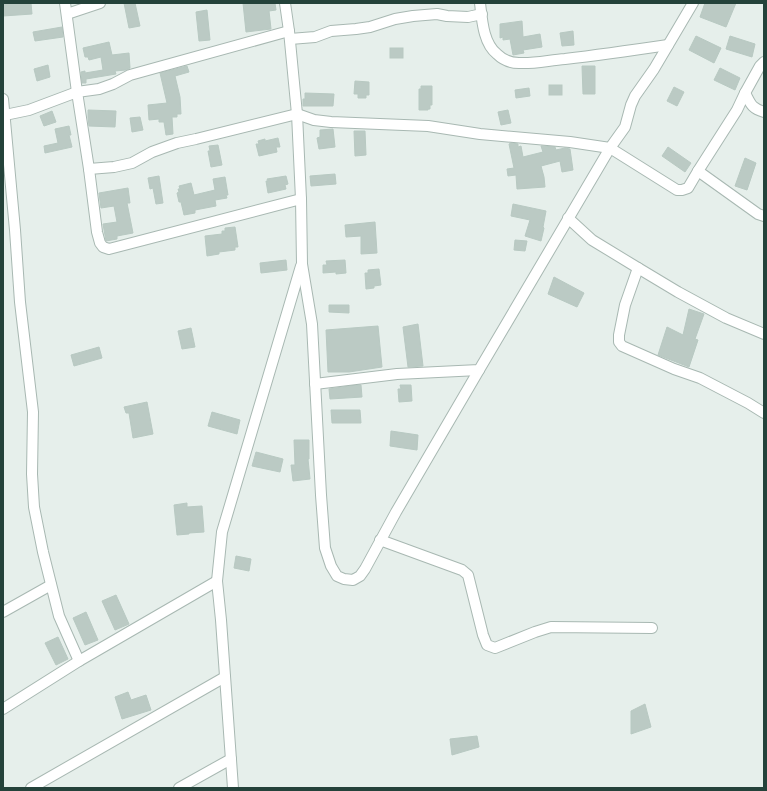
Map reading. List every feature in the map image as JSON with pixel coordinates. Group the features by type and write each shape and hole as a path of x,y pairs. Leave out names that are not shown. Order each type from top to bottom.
{"street":[{"path":"65,3 77,92 90,170 97,232 100,243 103,247 109,249 301,199"},
{"path":"67,14 100,3"},
{"path":"285,3 297,114 302,264 312,324 325,548 331,566 337,576 344,579 353,580 360,576 365,569 396,512 568,218 610,148 625,127 630,105 635,96 654,69 693,3"},
{"path":"480,3 484,33 491,48 496,54 507,61 519,63 593,56 668,45"},
{"path":"5,115 29,110 77,92 99,89 113,84 130,75 289,35 315,37 331,31 370,27 395,19 413,16 436,14 468,17 482,14"},
{"path":"90,170 132,163 152,152 177,143 297,114 314,120 331,122 428,126 480,134 570,142 610,148 677,190 682,190 688,188 737,110 760,66 764,62"},
{"path":"745,93 752,106 756,110 764,112"},
{"path":"3,99 20,302 33,412 32,474 34,507 43,552 59,616 79,661"},
{"path":"698,171 758,214 764,216"},
{"path":"568,218 592,240 638,268 726,318 764,334"},
{"path":"233,788 217,581 222,532 302,264"},
{"path":"638,268 625,305 618,335 619,342 622,346 700,378 764,413"},
{"path":"315,384 397,374 479,370"},
{"path":"380,540 462,570 468,576 483,635 487,645 495,648 535,632 550,628 652,628"},
{"path":"3,709 79,661 217,581"},
{"path":"3,612 51,585"},
{"path":"31,788 225,677"},
{"path":"179,788 231,759"}],"building":[{"path":"3,3 31,3 32,14 3,16"},
{"path":"124,3 135,3 140,26 129,28"},
{"path":"243,3 275,3 276,10 269,11 271,29 246,32"},
{"path":"705,3 736,3 726,27 700,17"},
{"path":"207,10 210,40 199,41 196,12"},
{"path":"522,21 523,37 540,34 542,47 523,50 524,53 513,55 510,39 503,40 503,37 500,38 500,24"},
{"path":"62,27 63,37 35,41 33,32"},
{"path":"573,31 574,45 562,46 560,33"},
{"path":"696,36 721,48 714,63 689,50"},
{"path":"730,36 755,44 752,57 726,49"},
{"path":"109,42 112,55 129,53 130,68 115,71 116,74 86,79 86,83 82,83 81,72 85,71 85,73 103,70 101,57 89,60 88,57 85,57 83,48"},
{"path":"390,48 403,48 403,58 390,58"},
{"path":"48,65 50,77 37,81 34,69"},
{"path":"187,66 189,72 175,76 180,97 181,114 177,114 177,117 172,117 173,134 166,135 164,122 159,122 159,119 149,120 148,105 167,103 160,73"},
{"path":"582,66 595,66 595,94 583,94"},
{"path":"720,68 740,78 735,90 714,80"},
{"path":"355,81 369,82 369,95 366,95 366,98 358,98 358,94 354,94"},
{"path":"549,85 562,85 562,95 549,95"},
{"path":"421,86 432,86 432,105 430,105 430,109 428,110 419,110 419,89 421,89"},
{"path":"674,87 684,92 677,106 667,101"},
{"path":"529,88 530,96 516,98 515,90"},
{"path":"305,93 334,94 333,106 303,106"},
{"path":"88,110 116,111 115,127 89,126"},
{"path":"508,110 511,123 501,125 498,112"},
{"path":"52,111 56,122 44,126 40,116"},
{"path":"140,117 143,130 132,132 130,118"},
{"path":"69,126 71,135 69,135 72,147 45,153 44,146 58,143 55,129"},
{"path":"333,129 335,147 319,149 317,138 320,137 320,130"},
{"path":"354,131 365,131 366,155 355,156"},
{"path":"278,138 280,147 276,147 277,152 259,156 256,144 259,144 258,141"},
{"path":"509,144 518,144 518,147 521,146 523,157 543,152 541,146 555,147 556,150 565,148 570,149 573,170 562,172 560,161 541,166 545,187 517,189 516,175 508,176 507,169 514,168"},
{"path":"218,145 222,165 211,167 208,151 210,151 209,146"},
{"path":"668,147 691,163 685,172 662,156"},
{"path":"745,158 756,163 747,190 735,186"},
{"path":"335,174 336,184 311,186 310,176"},
{"path":"159,176 163,203 156,204 153,188 150,189 148,178"},
{"path":"286,176 288,184 285,185 286,189 268,193 267,179"},
{"path":"225,177 228,195 226,195 227,198 215,200 216,206 195,210 195,213 184,215 177,193 179,192 178,189 180,189 179,186 191,183 194,195 215,190 213,179"},
{"path":"128,188 130,203 127,203 133,233 117,236 117,239 106,241 103,224 117,222 114,206 101,208 99,193"},
{"path":"513,204 546,211 541,241 525,236 530,220 511,216"},
{"path":"375,222 377,253 361,254 361,236 346,237 345,225"},
{"path":"235,227 238,247 235,247 235,250 219,252 219,254 207,256 205,236 222,234 222,231 225,231 225,228"},
{"path":"515,240 527,241 525,251 514,250"},
{"path":"286,260 287,270 261,273 260,263"},
{"path":"345,260 346,273 323,273 323,265 327,265 326,261"},
{"path":"379,269 381,285 366,289 365,273 368,273 368,270"},
{"path":"554,277 584,293 577,307 548,294"},
{"path":"329,305 349,305 349,313 329,312"},
{"path":"689,309 704,314 695,339 698,340 689,367 658,355 667,327 683,335"},
{"path":"418,324 423,366 408,367 403,327"},
{"path":"378,326 382,367 349,372 328,372 326,330"},
{"path":"191,328 195,347 182,349 178,331"},
{"path":"99,347 102,358 74,366 71,355"},
{"path":"361,385 362,397 330,399 329,389"},
{"path":"400,385 411,385 412,401 399,402 398,389 401,389"},
{"path":"147,402 153,434 133,438 129,413 126,413 124,407"},
{"path":"331,410 360,410 361,423 332,423"},
{"path":"212,412 240,420 237,434 208,426"},
{"path":"391,431 418,435 417,450 390,446"},
{"path":"294,440 309,440 308,459 310,479 293,481 291,465 295,465"},
{"path":"256,452 283,459 280,472 252,466"},
{"path":"187,503 187,507 202,506 204,532 177,535 174,505"},
{"path":"236,556 251,559 249,571 234,568"},
{"path":"116,595 129,624 115,630 102,601"},
{"path":"86,612 98,640 85,645 73,618"},
{"path":"58,637 68,659 56,665 45,643"},
{"path":"128,692 131,700 146,695 151,710 122,719 115,697"},
{"path":"645,704 651,727 631,734 631,711"},
{"path":"477,736 479,747 452,755 450,739"}]}
